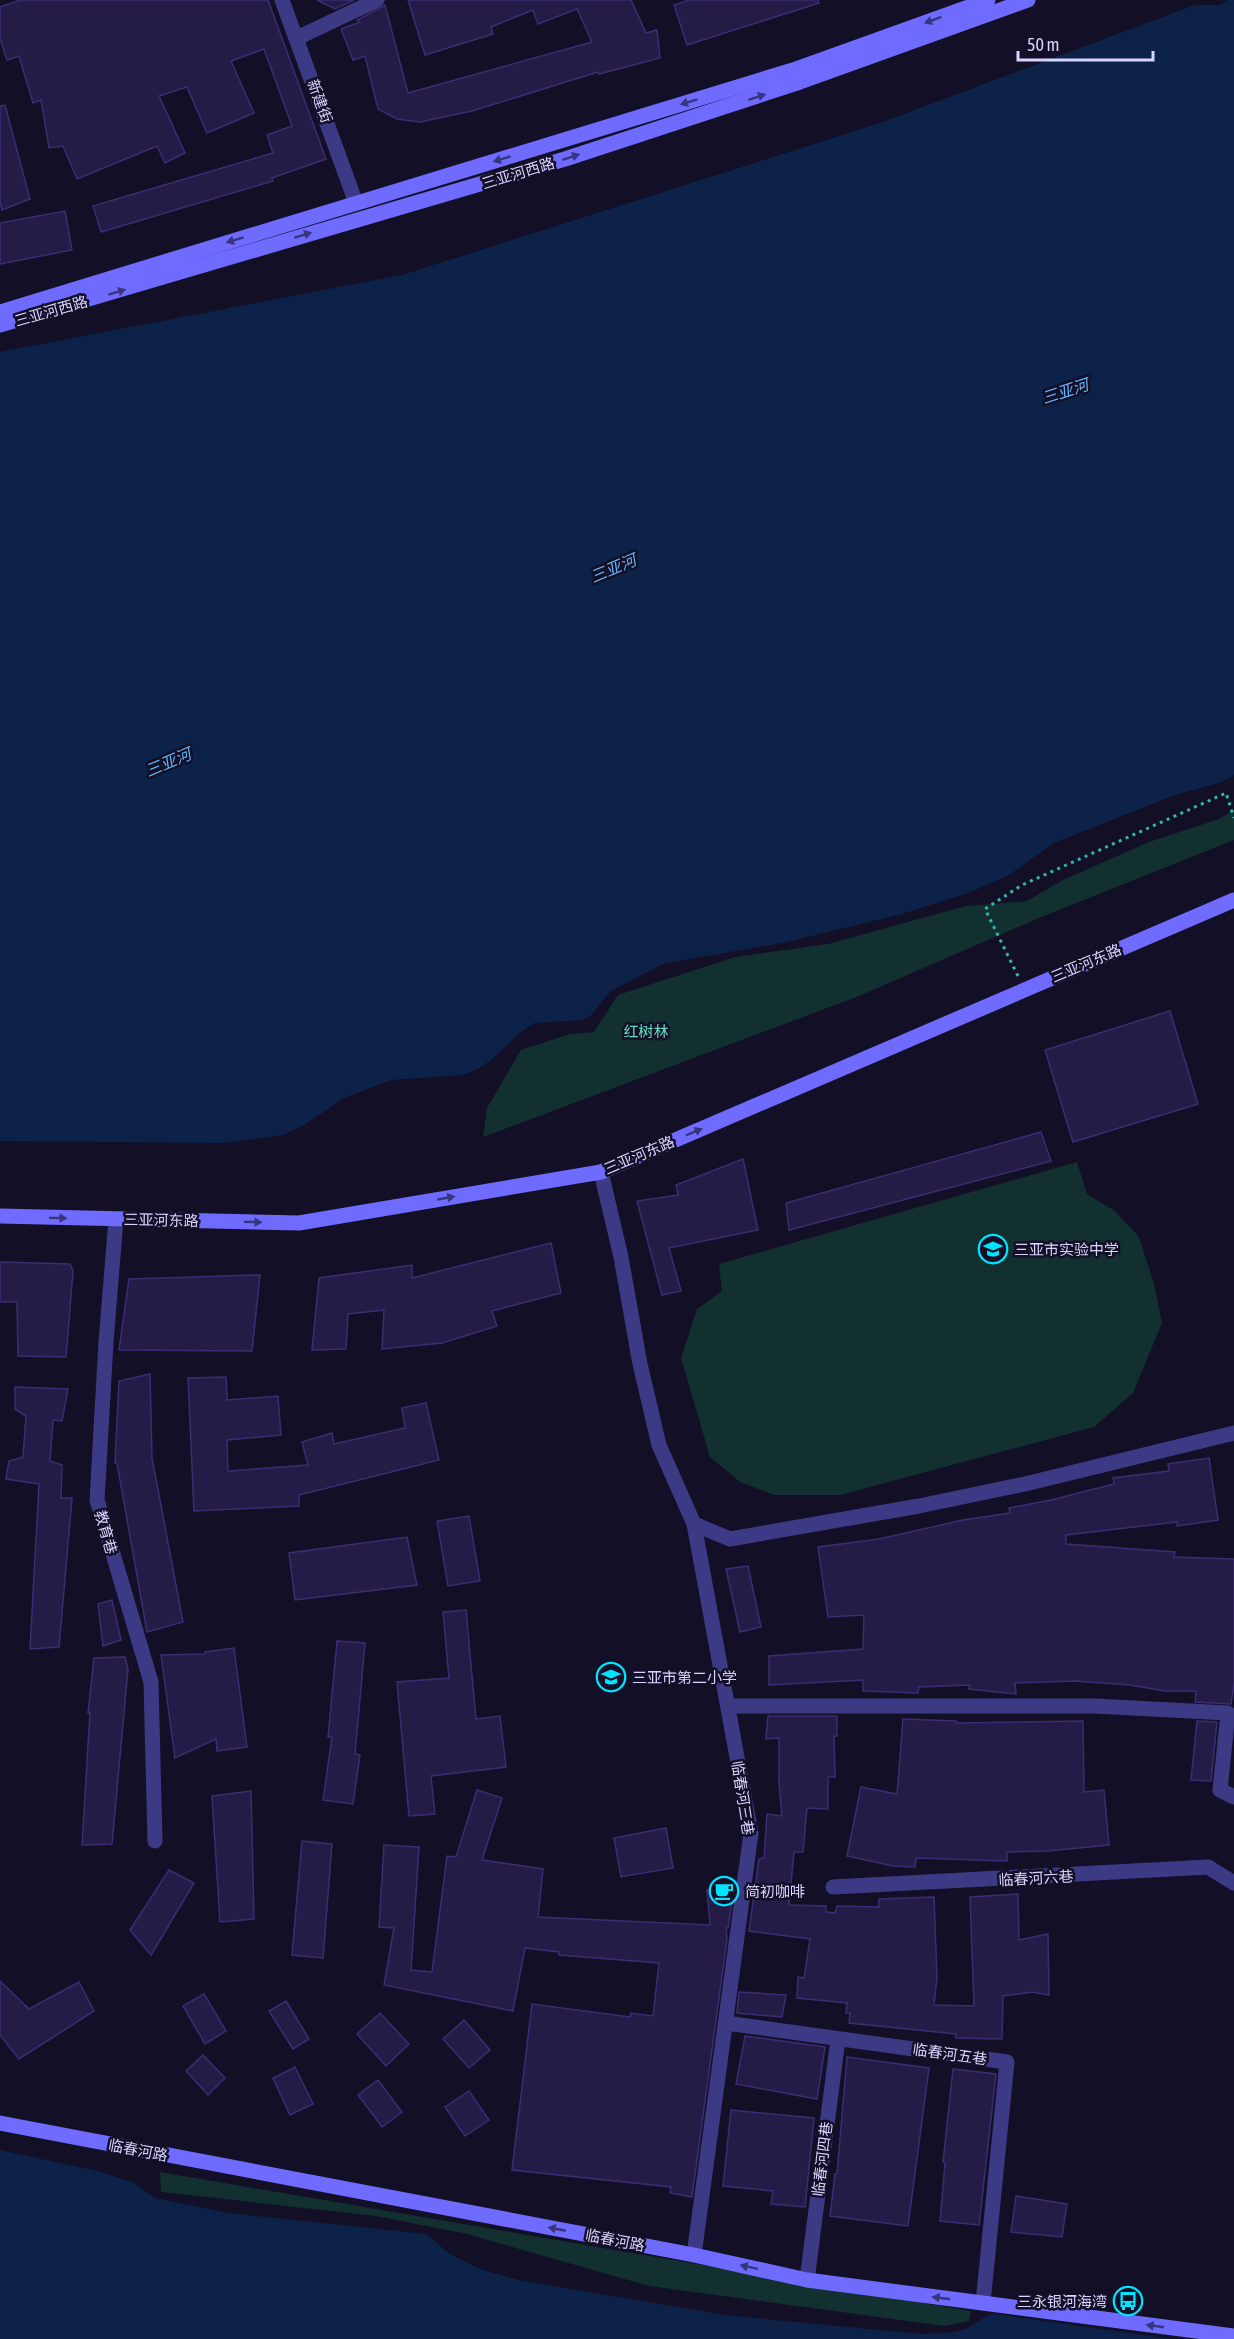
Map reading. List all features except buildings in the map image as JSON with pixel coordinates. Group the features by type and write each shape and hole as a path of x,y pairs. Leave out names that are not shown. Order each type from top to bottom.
{"street":[{"name":"新建街","path":"282,0 356,203"},
{"path":"297,38 377,0"},
{"name":"三亚河西路","path":"0,312 793,70 988,0"},
{"name":"三亚河西路","path":"0,325 565,159 800,82 1028,0"},
{"name":"三亚河东路","path":"0,1216 299,1223 601,1172 1234,900"},
{"name":"临春河三巷","path":"601,1172 621,1257 640,1364 659,1444 694,1524 751,1833 694,2255"},
{"name":"教育巷","path":"116,1220 97,1500 151,1682 155,1841"},
{"path":"694,1524 730,1539 919,1506 1025,1484 1234,1433"},
{"path":"728,1706 1095,1706 1231,1714 1220,1790 1234,1797"},
{"name":"临春河六巷","path":"833,1887 1208,1867 1234,1883"},
{"name":"临春河五巷","path":"726,2023 1007,2062 983,2303"},
{"name":"临春河四巷","path":"807,2280 838,2039"},
{"name":"临春河路","path":"0,2123 694,2255 807,2280 1234,2336"}],"path":[{"path":"1025,989 985,909 1022,885 1226,793 1234,818"}],"green space":[{"name":"红树林","path":"1234,810 1234,840 1039,918 859,996 483,1137 487,1108 521,1050 570,1034 594,1032 618,995 735,957 828,944 966,906 1027,901 1063,880 1149,842 1219,819"},
{"path":"1077,1162 1087,1194 1115,1211 1139,1237 1154,1284 1162,1323 1133,1393 1094,1427 840,1495 775,1495 740,1482 710,1457 681,1358 697,1309 722,1291 719,1264"},
{"path":"160,2172 971,2311 969,2321 945,2326 649,2286 467,2234 376,2216 161,2192"}],"water":[{"name":"三亚河","path":"1227,0 1234,0 1234,775 1222,782 1172,796 1054,843 1009,875 971,892 902,914 783,943 665,963 611,991 591,1015 583,1020 534,1023 476,1070 461,1075 391,1080 344,1098 306,1124 283,1135 224,1143 0,1141 0,352 402,275 880,123 1195,5 1221,5"},
{"path":"0,2150 97,2171 132,2182 155,2198 229,2213 426,2234 450,2254 480,2269 518,2280 724,2315 921,2334 960,2331 995,2314 1172,2339 0,2339"}],"place":[{"name":"三亚市实验中学","path":"993,1249"},
{"name":"三亚市第二小学","path":"611,1677"},
{"name":"简初咖啡","path":"724,1891"},
{"name":"三永银河海湾","path":"1128,2301"}]}
